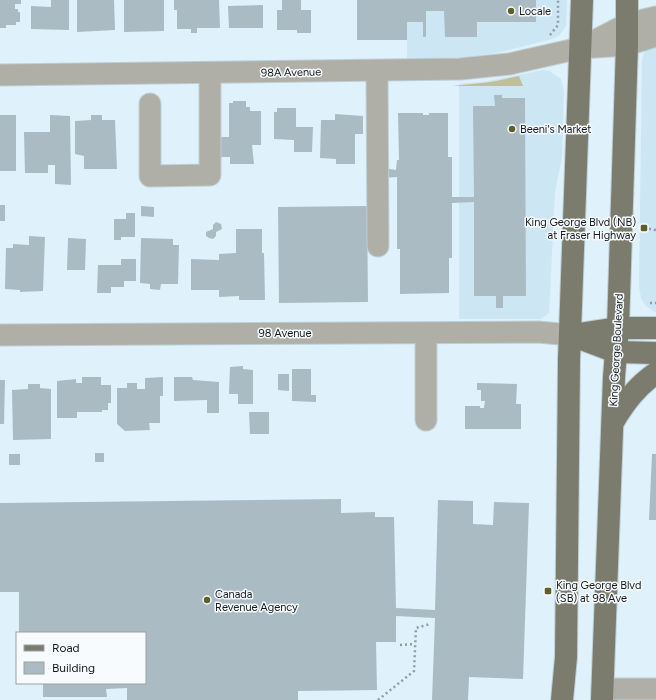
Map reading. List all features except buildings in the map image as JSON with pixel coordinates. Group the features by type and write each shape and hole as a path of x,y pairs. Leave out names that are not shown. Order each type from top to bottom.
{"main road":[{"path":"562,700 566,657 571,335 582,0"},
{"name":"King George Boulevard","path":"602,695 612,423 618,328 627,0"},
{"path":"571,335 618,328 656,328"},
{"path":"571,335 616,352 656,352"},
{"path":"612,423 628,398 646,379 656,373"}],"street":[{"path":"627,35 656,17"},
{"name":"98A Avenue","path":"0,75 210,74 484,68 537,58 627,35"},
{"path":"627,35 656,36"},
{"path":"377,71 378,246"},
{"path":"150,104 150,176 210,175 210,74"},
{"name":"98 Avenue","path":"0,335 538,332 571,335"},
{"path":"426,333 426,420"},
{"path":"602,695 656,689"}],"path":[{"path":"546,37 554,32 558,24 558,0"},
{"path":"644,228 656,230"},
{"path":"650,303 656,303"},
{"path":"378,700 414,671 416,628 430,624"},
{"path":"400,645 415,644"}],"shaded area":[{"path":"407,0 567,0 566,26 559,36 552,39 501,52 462,58 407,59"},
{"path":"656,41 656,313 645,305 641,298 639,286 642,60 645,48"},
{"path":"543,70 549,71 561,79 564,92 562,157 555,192 549,313 541,319 459,319 459,84 488,81"}],"green space":[{"path":"519,76 523,86 452,86 491,82"}],"place":[{"name":"Locale","path":"511,11"},
{"name":"Beeni's Market","path":"512,129"},
{"name":"King George Blvd (NB) at Fraser Highway","path":"644,228"},
{"name":"King George Blvd (SB) at 98 Ave","path":"548,591"},
{"name":"Canada Revenue Agency","path":"207,600"}]}
